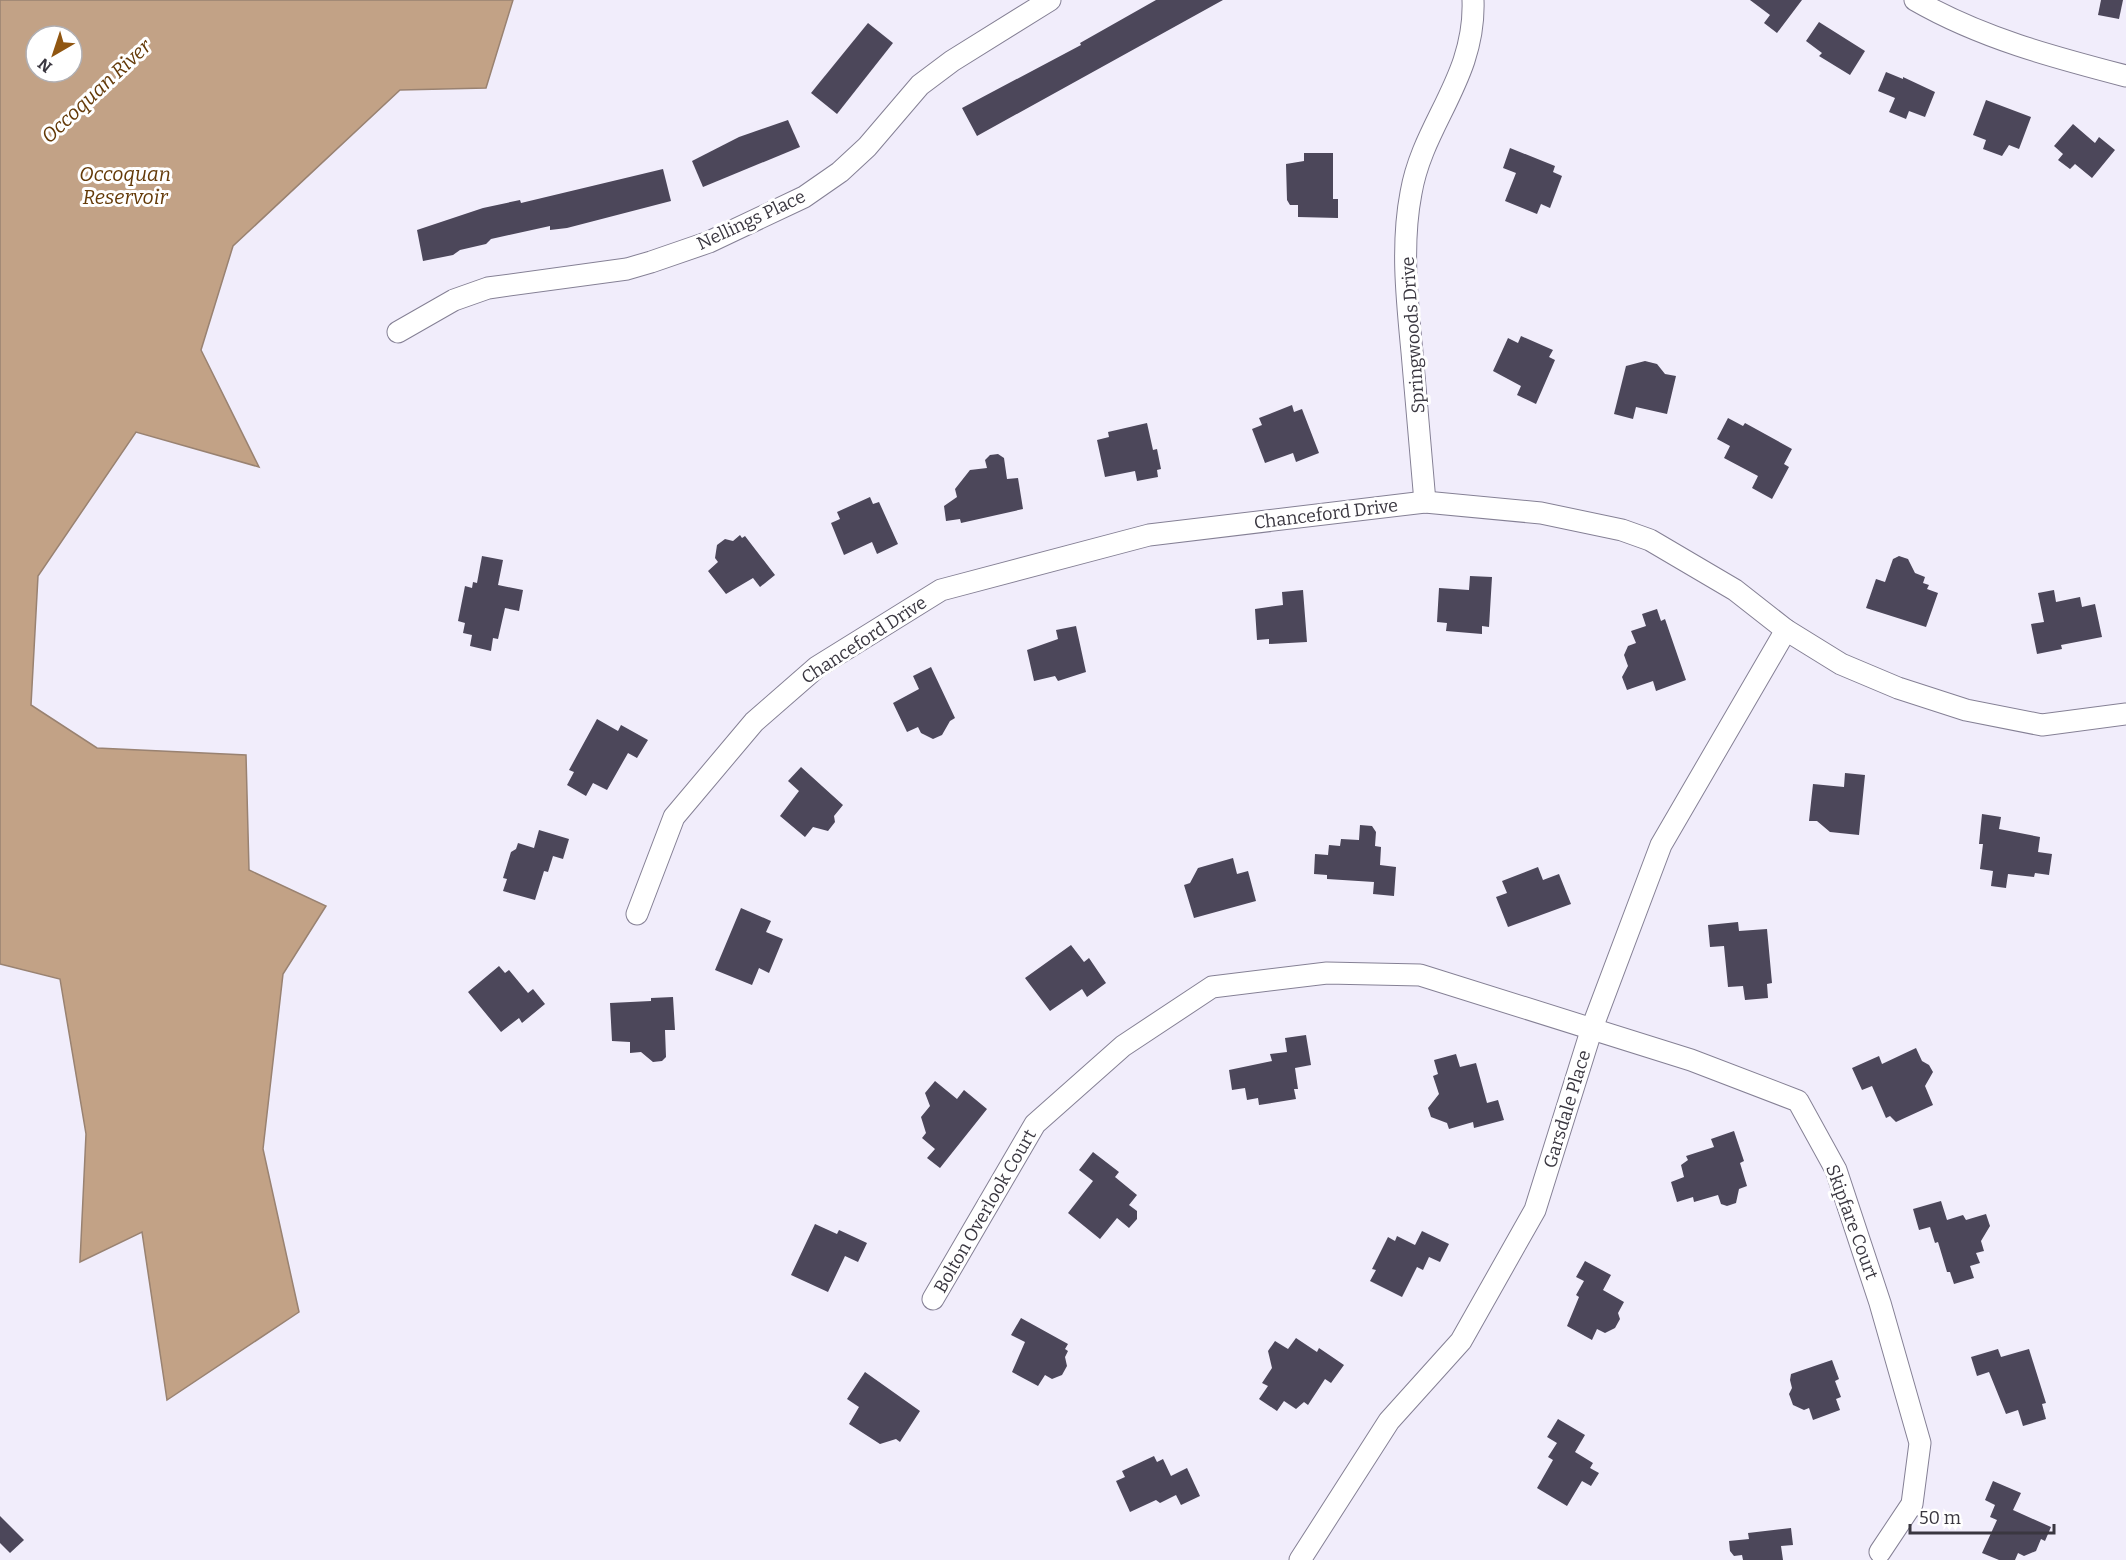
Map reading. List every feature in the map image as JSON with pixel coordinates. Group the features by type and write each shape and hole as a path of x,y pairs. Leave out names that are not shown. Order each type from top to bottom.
{"street":[{"name":"Nellings Place","path":"398,332 454,300 488,288 627,269 651,262 709,242 804,197 840,171 867,147 920,85 952,61 1050,0"},
{"name":"Springwoods Drive","path":"1425,502 1406,290 1408,218 1411,191 1425,148 1459,80 1474,18 1473,0"},
{"path":"1915,0 1992,37 2031,51 2126,76"},
{"name":"Chanceford Drive","path":"637,914 674,817 754,722 817,667 941,590 1149,534 1425,502 1541,513 1622,530 1650,540 1735,590 1786,630 1841,664 1898,688 1966,710 2042,725 2126,714"},
{"name":"Garsdale Place","path":"1300,1560 1389,1421 1461,1341 1535,1210 1592,1028 1660,845 1786,630"},
{"name":"Bolton Overlook Court","path":"933,1299 1035,1124 1122,1046 1212,987 1327,973 1420,975 1592,1028"},
{"name":"Skipfare Court","path":"1592,1028 1691,1060 1798,1101 1836,1170 1880,1303 1920,1443 1912,1504 1880,1552"}],"water":[{"name":"Occoquan Reservoir","path":"0,0 513,0 486,88 400,90 233,246 201,350 259,467 136,432 38,576 31,705 97,748 246,755 249,870 326,906 283,974 263,1149 299,1312 167,1400 142,1232 80,1262 86,1134 60,979 0,964"}],"building":[{"path":"1156,0 1223,0 977,136 962,108 1081,45 1080,43"},
{"path":"1750,0 1802,0 1777,33 1764,23 1770,15"},
{"path":"2101,0 2123,0 2119,19 2098,15"},
{"path":"1819,22 1865,51 1850,75 1819,56 1822,53 1806,41"},
{"path":"868,23 893,43 837,114 811,93"},
{"path":"1886,72 1935,92 1925,117 1909,111 1906,119 1889,112 1895,98 1878,91"},
{"path":"1986,100 2031,117 2019,149 2009,145 2002,156 1983,149 1986,140 1973,135"},
{"path":"788,120 800,147 703,187 692,161 739,137"},
{"path":"2073,124 2095,143 2099,137 2115,150 2092,178 2075,164 2070,169 2058,160 2063,154 2054,146"},
{"path":"1510,148 1555,166 1553,172 1562,176 1550,208 1541,204 1537,214 1505,201 1516,173 1503,168"},
{"path":"1304,153 1333,153 1333,199 1338,199 1338,218 1298,217 1298,205 1290,205 1287,200 1286,164 1304,161"},
{"path":"663,169 671,201 567,228 550,230 550,226 491,239 486,244 460,250 453,255 423,261 417,230 483,208 520,200 521,203"},
{"path":"1521,336 1553,350 1549,357 1555,360 1536,404 1517,395 1521,386 1493,371 1508,338 1518,343"},
{"path":"1645,361 1657,364 1665,374 1676,376 1667,414 1636,407 1633,419 1614,414 1626,366"},
{"path":"1292,405 1294,412 1302,409 1319,453 1296,462 1293,453 1265,463 1252,429 1262,425 1259,418"},
{"path":"1728,418 1743,426 1745,423 1792,449 1784,464 1789,467 1772,499 1752,488 1758,476 1724,458 1730,446 1717,439"},
{"path":"1147,423 1153,450 1157,449 1161,469 1157,470 1158,477 1137,481 1135,471 1105,477 1097,440 1109,437 1108,432"},
{"path":"998,454 1004,458 1007,479 1018,478 1023,509 961,523 960,519 946,521 944,506 957,497 955,489 970,470 987,468 985,460 990,455"},
{"path":"870,497 873,504 879,502 898,544 877,554 872,542 844,555 831,523 840,519 837,512"},
{"path":"740,535 742,538 745,536 775,575 760,587 753,578 726,594 708,571 718,562 715,558 717,545 725,539 733,541"},
{"path":"482,556 503,560 498,585 523,590 519,611 505,608 498,639 493,638 491,651 470,646 472,635 463,633 465,623 458,621 465,586 472,588 473,582 477,583"},
{"path":"1899,556 1908,559 1915,573 1925,577 1923,583 1929,585 1927,589 1938,593 1926,627 1866,608 1876,579 1885,582 1893,559"},
{"path":"1470,576 1492,577 1489,627 1482,626 1482,634 1446,631 1447,623 1437,622 1439,588 1469,590"},
{"path":"1303,590 1307,642 1269,644 1269,639 1257,640 1255,609 1283,605 1282,592"},
{"path":"2054,590 2056,602 2080,597 2082,607 2095,604 2102,637 2061,645 2062,649 2037,654 2031,624 2044,622 2038,593"},
{"path":"1657,609 1661,621 1665,619 1686,680 1656,691 1653,681 1627,690 1622,677 1628,666 1624,655 1628,646 1636,643 1631,631 1646,626 1642,614"},
{"path":"1076,626 1086,672 1058,681 1055,676 1034,681 1027,650 1058,639 1056,630"},
{"path":"931,667 955,718 950,721 942,735 933,739 921,733 918,727 907,732 893,703 919,689 913,676"},
{"path":"597,719 618,731 621,725 648,740 637,758 628,753 607,790 593,783 586,796 567,785 574,772 569,770"},
{"path":"801,767 843,805 834,816 835,822 828,831 813,827 805,837 780,816 799,791 788,781"},
{"path":"1845,773 1865,775 1859,835 1830,832 1817,821 1809,821 1813,784 1844,787"},
{"path":"1982,814 2001,817 1999,829 2040,837 2038,852 2052,854 2049,875 2035,873 2034,877 2008,874 2006,888 1991,886 1993,871 1980,869 1983,844 1979,844"},
{"path":"1360,825 1372,826 1376,832 1375,846 1381,847 1380,865 1396,867 1394,896 1373,894 1374,882 1327,879 1327,875 1314,874 1315,854 1328,855 1329,845 1340,846 1341,839 1359,840"},
{"path":"539,830 569,839 563,859 553,856 548,872 544,871 535,900 503,891 507,879 503,878 511,852 516,849 518,843 534,848"},
{"path":"1233,858 1237,874 1248,871 1256,901 1194,918 1184,885 1190,883 1198,868"},
{"path":"1538,867 1543,880 1559,874 1571,904 1508,927 1496,897 1507,893 1502,881"},
{"path":"741,908 771,921 766,932 783,939 769,973 759,968 752,985 715,970"},
{"path":"1738,922 1739,931 1767,929 1772,983 1767,984 1768,998 1745,1000 1743,986 1728,987 1724,946 1710,947 1708,925"},
{"path":"1071,945 1084,962 1089,958 1106,983 1087,997 1082,989 1050,1011 1025,978"},
{"path":"499,966 505,973 509,970 528,993 533,989 545,1004 522,1023 519,1018 501,1032 468,992"},
{"path":"673,997 675,1030 665,1030 666,1057 662,1061 653,1062 641,1052 630,1053 630,1042 612,1041 610,1003 651,1001 651,998"},
{"path":"1306,1035 1311,1065 1295,1068 1298,1089 1294,1089 1296,1099 1259,1105 1258,1098 1247,1100 1245,1088 1232,1090 1229,1070 1272,1061 1270,1054 1287,1052 1285,1038"},
{"path":"1916,1048 1922,1061 1929,1065 1933,1072 1925,1086 1933,1105 1896,1122 1890,1116 1886,1118 1872,1086 1862,1090 1852,1068 1879,1056 1882,1064"},
{"path":"1456,1054 1460,1067 1476,1063 1487,1103 1498,1100 1504,1120 1474,1128 1473,1122 1449,1129 1447,1123 1431,1117 1428,1108 1439,1094 1433,1076 1438,1074 1434,1060"},
{"path":"935,1081 957,1099 964,1090 987,1109 940,1168 927,1158 935,1149 922,1138 926,1133 921,1117 930,1106 925,1093"},
{"path":"1734,1131 1744,1161 1740,1163 1747,1186 1739,1189 1736,1203 1727,1206 1721,1204 1718,1195 1694,1202 1693,1197 1677,1202 1671,1182 1684,1177 1681,1165 1688,1160 1686,1156 1714,1147 1711,1139"},
{"path":"1093,1152 1119,1172 1115,1177 1137,1195 1129,1205 1137,1211 1137,1219 1129,1228 1117,1218 1100,1239 1068,1213 1093,1181 1079,1170"},
{"path":"1941,1201 1947,1220 1963,1215 1966,1220 1986,1214 1990,1226 1981,1241 1984,1251 1976,1253 1980,1263 1970,1266 1974,1278 1954,1284 1930,1227 1919,1230 1913,1209"},
{"path":"815,1224 837,1234 839,1230 867,1243 858,1262 845,1256 828,1292 791,1275"},
{"path":"1422,1231 1449,1244 1440,1262 1429,1257 1423,1270 1417,1267 1402,1297 1370,1281 1376,1270 1372,1269 1388,1237 1395,1241 1397,1236 1415,1245"},
{"path":"1585,1261 1611,1275 1603,1290 1624,1302 1618,1313 1620,1319 1615,1328 1605,1333 1597,1329 1592,1340 1567,1326 1579,1297 1576,1295 1584,1281 1576,1277"},
{"path":"1021,1318 1068,1344 1065,1349 1068,1351 1065,1357 1067,1366 1062,1375 1052,1379 1045,1375 1038,1386 1012,1372 1025,1342 1011,1335"},
{"path":"1296,1338 1317,1352 1319,1348 1344,1365 1331,1383 1325,1379 1308,1405 1304,1402 1296,1409 1284,1401 1277,1411 1259,1399 1268,1386 1262,1383 1272,1368 1268,1351 1275,1341 1288,1349"},
{"path":"1998,1349 2001,1357 2029,1349 2046,1403 2042,1404 2046,1419 2023,1426 2018,1410 2006,1414 1989,1372 1977,1376 1971,1357"},
{"path":"1832,1360 1839,1379 1835,1381 1841,1397 1836,1399 1840,1410 1813,1420 1809,1408 1804,1410 1793,1405 1789,1394 1792,1388 1791,1374"},
{"path":"865,1372 920,1411 900,1442 896,1439 880,1444 849,1424 859,1407 847,1399"},
{"path":"1558,1419 1585,1435 1575,1452 1593,1463 1590,1468 1599,1473 1591,1486 1582,1481 1567,1506 1537,1488 1553,1460 1548,1457 1557,1443 1547,1437"},
{"path":"1154,1456 1157,1462 1163,1459 1171,1476 1187,1468 1200,1496 1181,1505 1176,1495 1160,1503 1156,1500 1130,1512 1116,1481 1125,1477 1122,1471"},
{"path":"1993,1481 2021,1493 2013,1510 2051,1527 2045,1541 2041,1539 2036,1551 2024,1556 2018,1553 2015,1560 1999,1560 1982,1553 1997,1520 1990,1517 1995,1505 1985,1500"},
{"path":"0,1516 24,1540 10,1553 0,1543"},
{"path":"1791,1528 1793,1545 1781,1546 1783,1560 1743,1560 1742,1555 1734,1556 1730,1551 1729,1541 1749,1539 1748,1533"}],"water label":[{"name":"Occoquan River","path":"96,91"}]}
